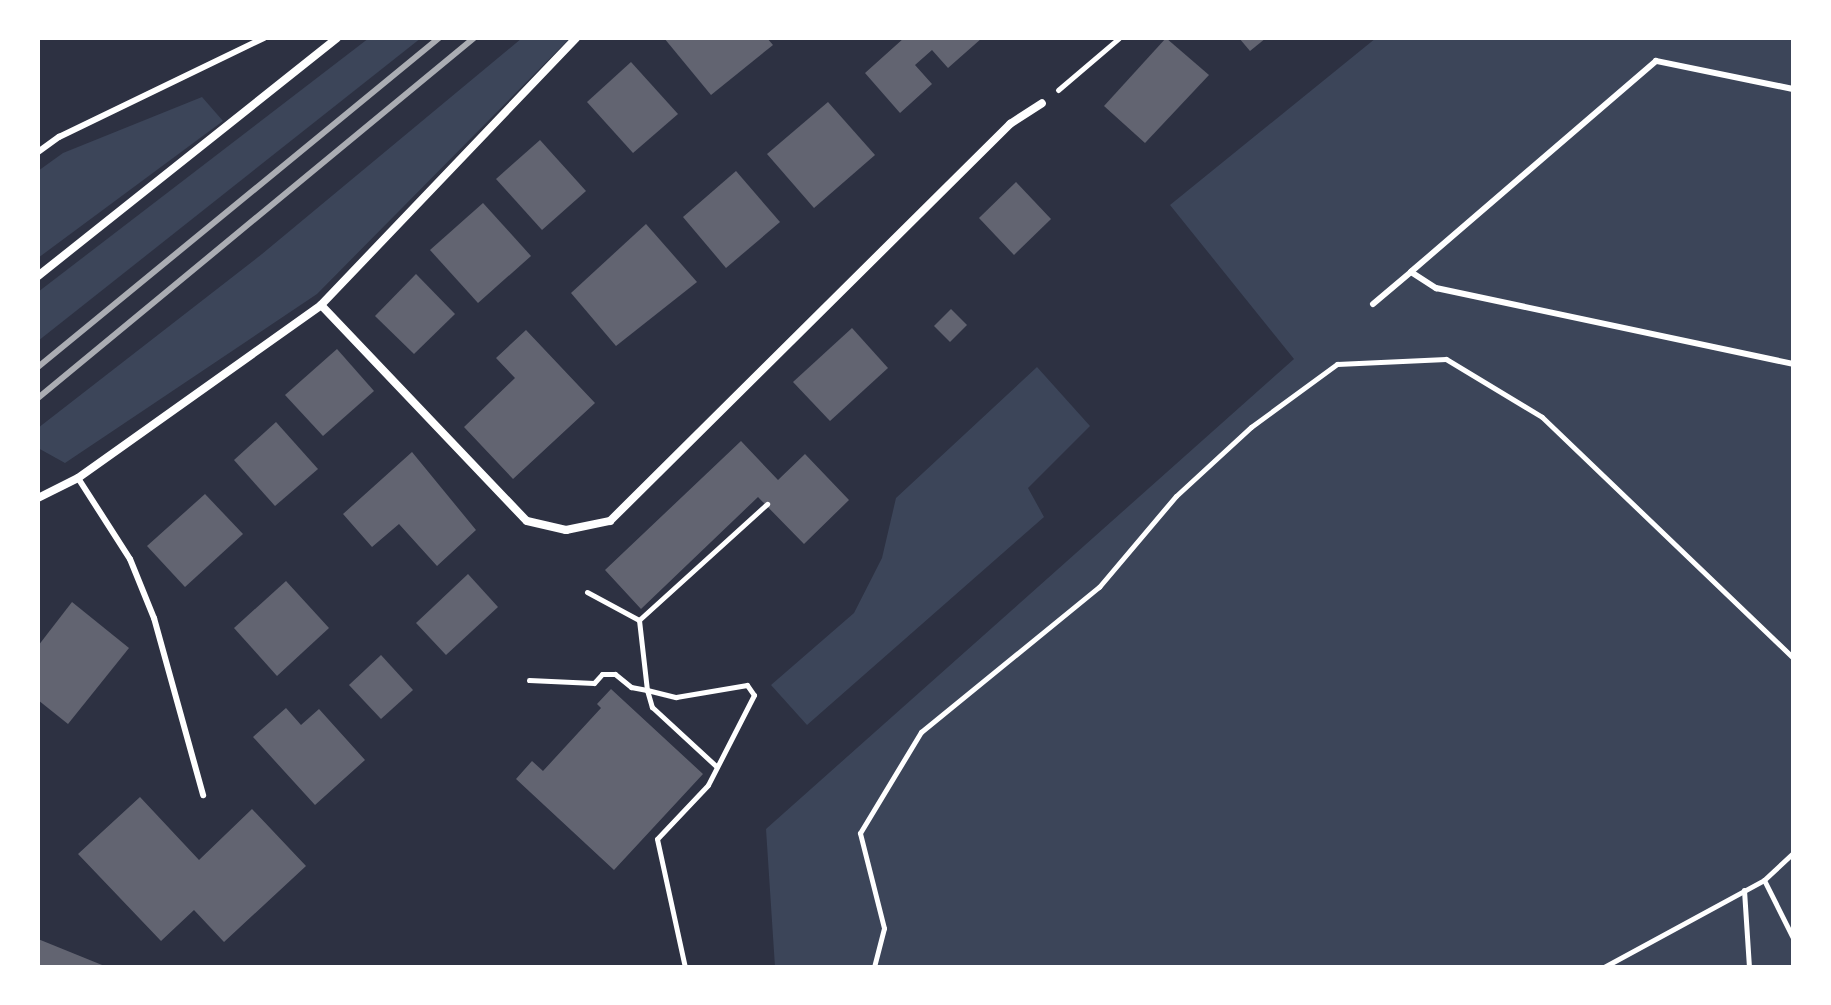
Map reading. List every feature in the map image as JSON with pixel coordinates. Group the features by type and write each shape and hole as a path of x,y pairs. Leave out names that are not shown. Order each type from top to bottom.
{"street":[{"path":"38,276 337,38"},
{"path":"38,498 78,478 321,305 576,38"},
{"path":"321,305 527,521 566,530 610,521 1010,124 1042,103"}],"lane":[{"path":"38,152 59,137 264,38"},
{"path":"1373,304 1656,61 1793,89"},
{"path":"1411,272 1436,288 1793,364"},
{"path":"78,478 130,559 154,618 203,795"}],"path":[{"path":"1042,103 1119,38"},
{"path":"874,967 884,928 860,833 921,732 1099,587 1176,496 1251,427 1337,364 1446,359 1542,417 1793,658"},
{"path":"639,620 767,504"},
{"path":"587,592 639,620"},
{"path":"639,620 647,690 652,707 717,767"},
{"path":"529,680 594,683 607,672 631,687 676,697 747,685 752,689 747,712 708,785 657,839 685,967"},
{"path":"1604,967 1764,880 1793,853"},
{"path":"1764,880 1793,938"},
{"path":"1744,890 1749,967"}],"shaded area":[{"path":"369,38 421,38 38,341 38,292"},
{"path":"522,38 570,38 317,294 65,463 38,448 38,428 262,254"},
{"path":"1376,38 1793,38 1793,967 775,967 766,829 1294,359 1170,205"},
{"path":"202,97 223,121 38,258 38,171 63,153"},
{"path":"1037,367 1090,426 1028,488 1044,517 807,725 771,685 854,613 882,558 896,498"}],"building":[{"path":"664,38 767,38 773,45 711,95"},
{"path":"904,38 982,38 948,68 932,50 915,65 932,84 900,113 865,73"},
{"path":"1166,38 1209,75 1145,143 1104,106"},
{"path":"1239,38 1266,38 1250,51"},
{"path":"631,62 678,114 633,153 587,102"},
{"path":"828,102 875,155 814,208 767,154"},
{"path":"540,140 586,191 542,230 496,179"},
{"path":"736,171 780,222 726,268 683,217"},
{"path":"1016,182 1051,219 1014,255 979,218"},
{"path":"483,203 531,256 478,303 430,250"},
{"path":"646,224 697,282 616,346 571,293"},
{"path":"416,274 455,314 414,354 375,316"},
{"path":"951,309 967,325 950,342 934,326"},
{"path":"852,328 888,368 830,421 793,382"},
{"path":"526,330 595,403 513,479 464,427 515,378 496,358"},
{"path":"337,349 374,391 323,436 285,395"},
{"path":"276,422 318,469 275,506 234,460"},
{"path":"741,441 778,480 805,454 849,500 804,544 758,497 641,609 605,570"},
{"path":"412,452 476,530 437,566 399,524 372,547 343,514"},
{"path":"205,494 243,534 185,587 147,546"},
{"path":"468,574 498,607 446,655 416,623"},
{"path":"286,581 329,628 277,676 234,628"},
{"path":"72,602 129,648 68,724 38,700 38,646"},
{"path":"381,655 413,690 381,719 349,685"},
{"path":"611,689 703,774 614,870 516,779 532,761 543,771 601,708 597,704"},
{"path":"286,708 301,725 319,709 365,760 315,805 253,737"},
{"path":"140,797 199,860 252,809 306,866 224,942 194,910 161,941 78,854"},
{"path":"38,939 107,967 38,967"}],"railway":[{"path":"38,367 439,38"},
{"path":"38,398 474,38"}]}
